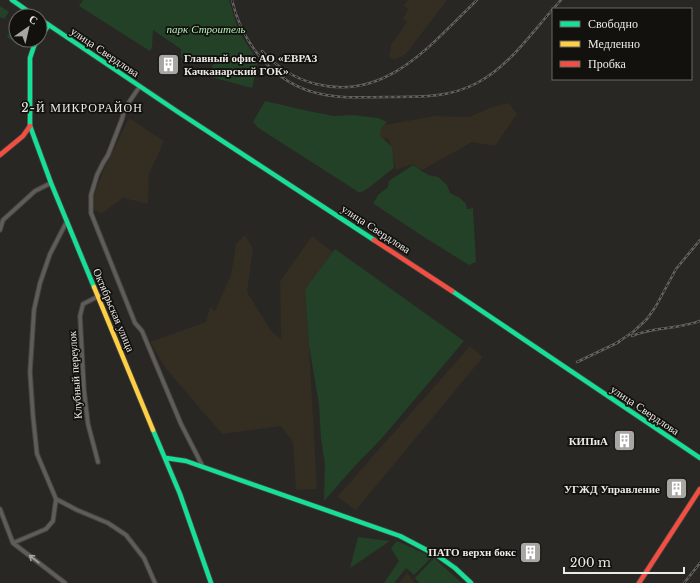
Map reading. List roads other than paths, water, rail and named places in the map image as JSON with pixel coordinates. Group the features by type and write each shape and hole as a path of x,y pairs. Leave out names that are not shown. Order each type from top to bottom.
{"street":[{"path":"14,0 24,8"},
{"name":"улица Свердлова","path":"48,25 503,324 700,458"},
{"name":"Октябрьская улица","path":"33,48 30,58 30,126 51,183 166,458 180,494 210,583"},
{"path":"140,86 125,108 108,155 97,175 91,195 91,213 135,323 142,331 181,424 203,467"},
{"path":"0,155 23,136 30,126"},
{"path":"0,230 3,220 8,215 35,191 51,183"},
{"path":"12,543 46,529 53,521 56,499 37,454 30,372 34,310 40,283 50,254 67,220"},
{"name":"Клубный переулок","path":"98,462 88,424 84,390 80,316 83,304 99,296"},
{"path":"166,458 186,461 393,532 427,548 445,559 462,573 471,583"},
{"path":"639,583 700,489"},
{"path":"56,499 108,523 126,535 144,558 155,583"},
{"path":"0,509 12,543 65,583"}],"railway":[{"path":"232,0 237,16 252,47 275,72 289,82 304,89 329,96 346,97 422,97 456,92 466,88 488,76 509,59 552,10"},
{"path":"262,51 287,72 308,82 341,87 365,85 386,77 406,65 443,34 477,0"},
{"path":"554,8 561,0"},
{"path":"615,344 633,332 647,319 656,306 676,269 700,240"},
{"path":"632,336 649,331 683,326 700,321"},
{"path":"577,362 619,342"},
{"path":"684,583 700,563"}],"place":[{"name":"Главный офис АО «ЕВРАЗ Качканарский ГОК»","path":"168,64"},
{"name":"КИПиА","path":"624,441"},
{"name":"УГЖД Управление","path":"676,489"},
{"name":"ПАТО верхн бокс","path":"531,552"}],"district":[{"name":"2-Й МИКРОРАЙОН","path":"82,107"}],"park label":[{"name":"парк Строитель","path":"206,29"}]}
